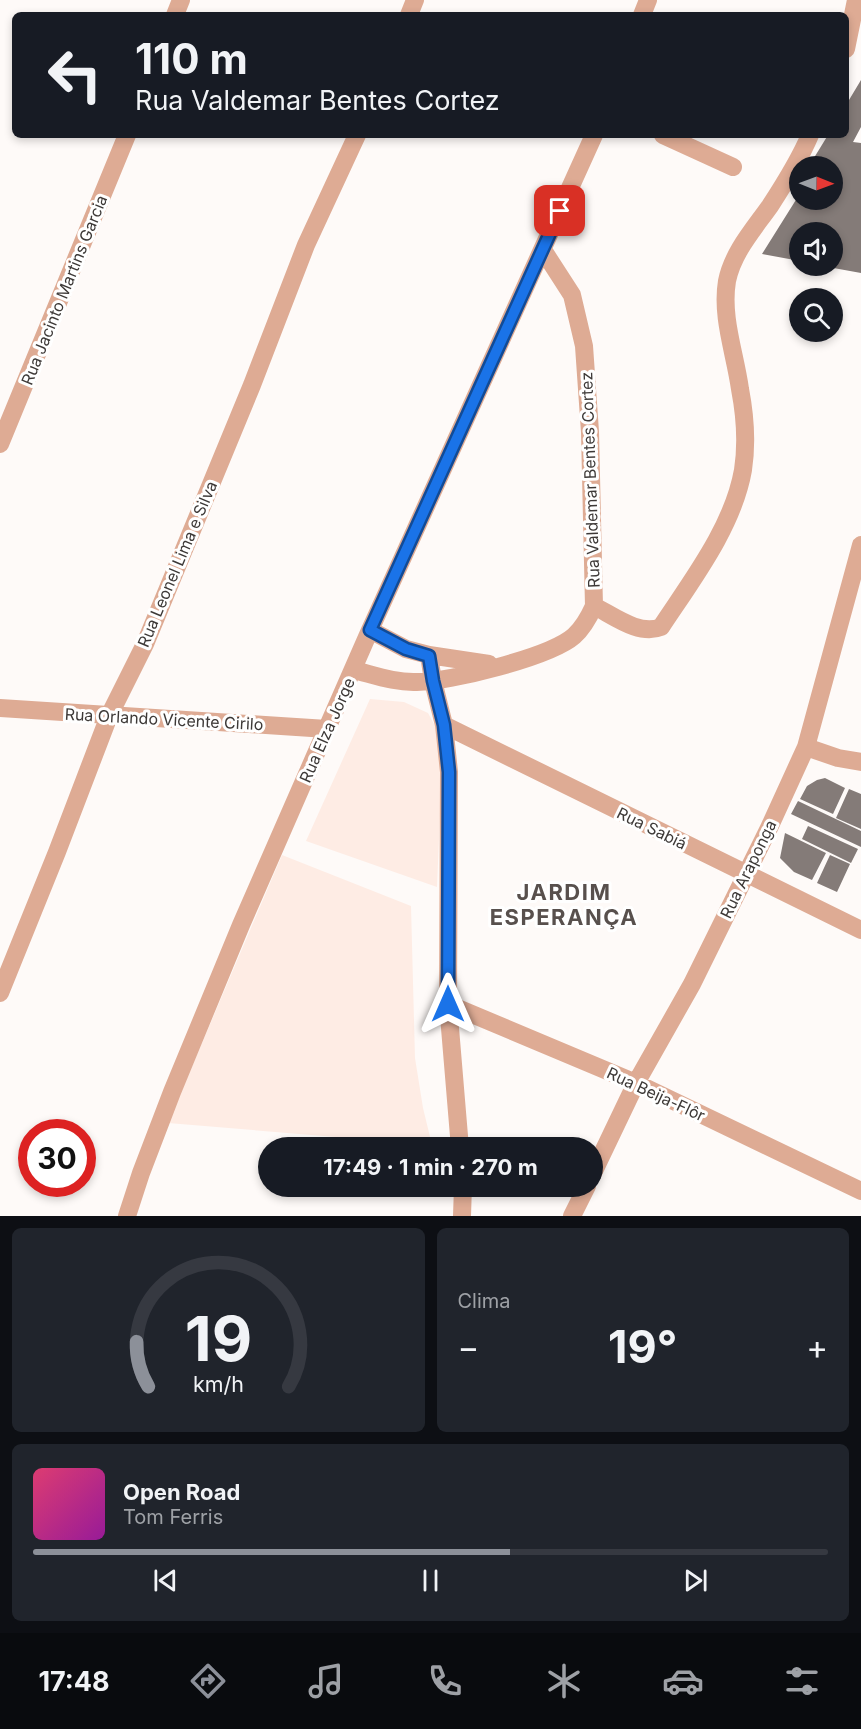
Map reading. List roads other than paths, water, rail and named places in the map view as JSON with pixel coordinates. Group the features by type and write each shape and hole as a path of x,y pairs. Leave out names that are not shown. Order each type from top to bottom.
{"street":[{"path":"849,34 856,0"},
{"name":"Rua Jacinto Martins Garcia","path":"0,444 126,138"},
{"name":"Rua Leonel Lima e Silva","path":"0,993 109,716 145,644 252,386 306,245 356,138"},
{"name":"Rua Elza Jorge","path":"127,1216 172,1092 241,925 370,630 593,138"},
{"path":"670,138 733,167"},
{"path":"594,606 643,630 652,631 661,627 707,558 735,498 743,469 745,429 741,390 724,305 728,280 735,256 792,174 809,138"},
{"name":"Rua Valdemar Bentes Cortez","path":"354,670 399,681 416,682 433,681 502,666 559,646 574,636 586,622 594,606 590,432 584,346 572,295 543,250"},
{"name":"Rua Araponga","path":"603,1152 636,1083 692,984 806,747 861,545"},
{"name":"Rua Valdemar Bentes Cortez","path":"370,630 406,649 429,656 502,666"},
{"path":"429,656 444,725 449,772 448,1004 459,1137"},
{"name":"Rua Orlando Vicente Cirilo","path":"0,708 327,729"},
{"name":"Rua Sabiá","path":"444,725 861,930"},
{"path":"806,747 838,758 861,762"},
{"name":"Rua Beija-Flôr","path":"448,1004 636,1083 861,1191"},
{"path":"462,1216 463,1197"},
{"path":"572,1216 582,1197"}],"district":[{"name":"JARDIM ESPERANÇA","path":"564,904"}]}
